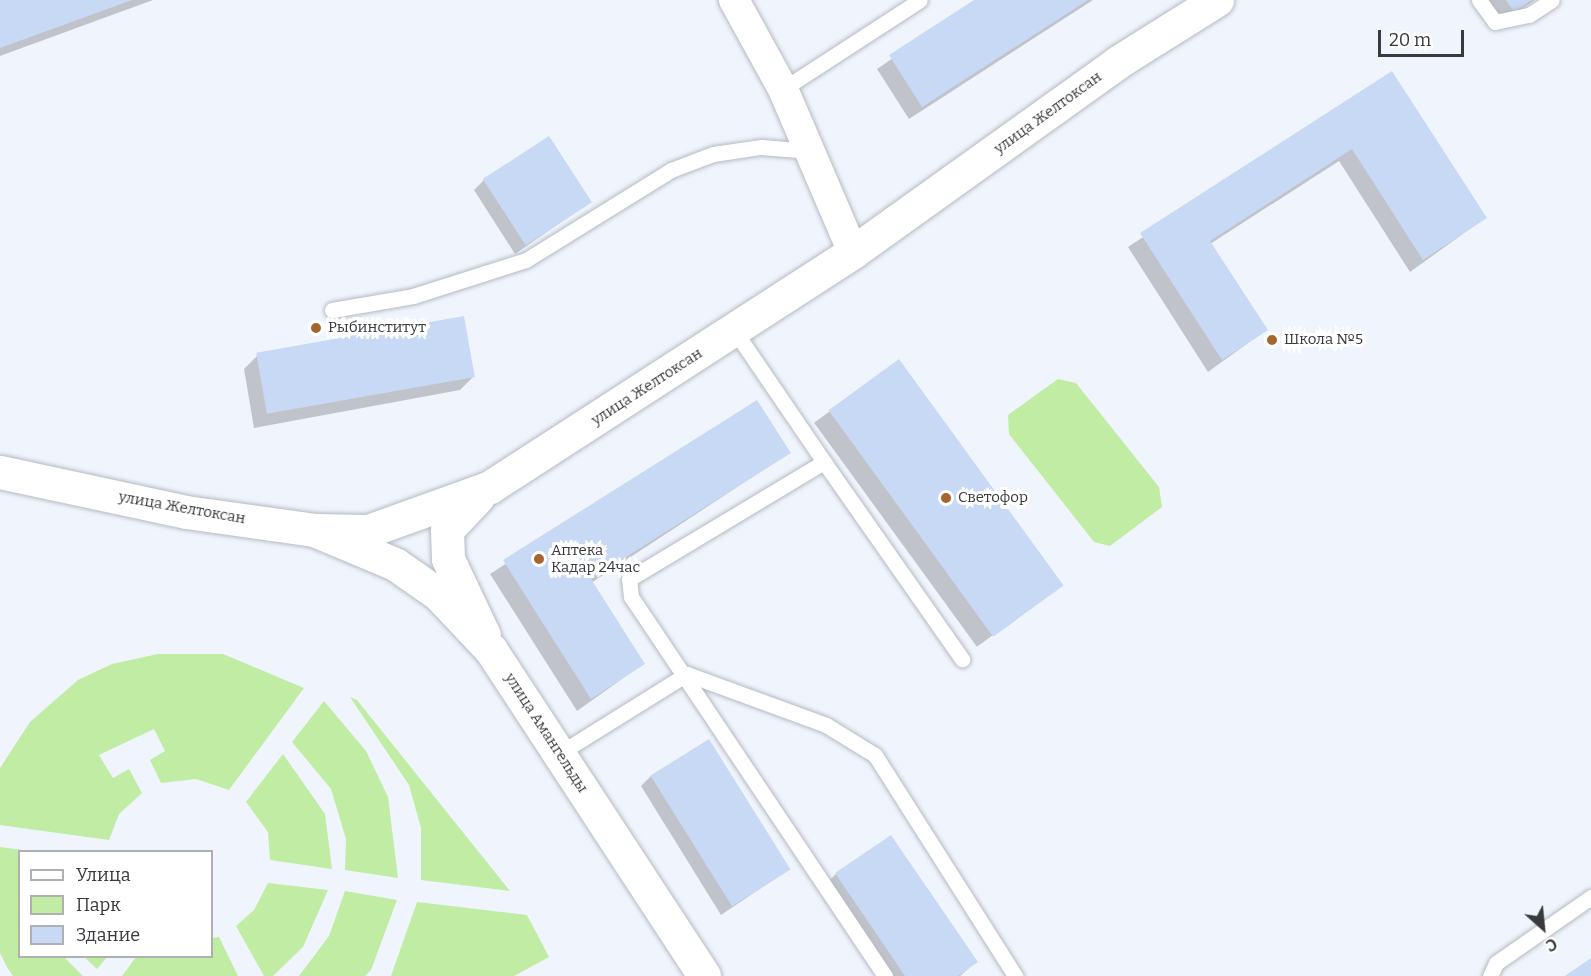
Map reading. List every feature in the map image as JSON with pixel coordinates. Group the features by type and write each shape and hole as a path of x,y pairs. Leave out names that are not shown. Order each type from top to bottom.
{"street":[{"path":"734,0 783,89 853,252"},
{"name":"улица Желтоксан","path":"0,472 186,512 314,530 368,531 490,487 853,252 1119,62 1217,0"},
{"name":"улица Амангельды","path":"490,487 447,530 448,559 458,587 491,650 704,976"},
{"path":"314,530 395,564 438,594 491,650"}],"lane":[{"path":"783,89 920,0"},
{"path":"1479,0 1495,22 1529,15 1552,0"},
{"path":"332,310 413,296 526,260 671,170 713,154 761,147 811,151"},
{"path":"734,330 962,659"},
{"path":"824,462 629,579 631,597 687,674 885,976"},
{"path":"560,753 687,674"},
{"path":"687,674 826,725 875,755 1015,976"},
{"path":"1490,976 1496,963 1591,897"}],"green space":[{"path":"1058,379 1076,383 1159,487 1162,507 1110,546 1094,542 1009,434 1008,415"},
{"path":"158,654 223,654 304,688 229,790 196,779 161,783 150,760 165,751 154,729 99,755 113,778 129,769 142,793 119,814 109,840 0,825 0,768 30,722 78,680 112,664"},
{"path":"350,697 357,700 510,891 421,880 421,828 409,785"},
{"path":"324,701 366,751 388,797 398,878 345,870 346,839 331,789 292,742"},
{"path":"283,754 325,814 332,869 270,860 268,832 246,802"},
{"path":"0,847 23,850 18,850 18,958 65,958 83,976 13,976 0,953"},
{"path":"268,883 328,890 303,947 273,976 264,976 236,926 254,910"},
{"path":"345,891 397,900 371,970 365,976 299,976 329,936"},
{"path":"417,902 527,915 549,957 514,976 391,976"},
{"path":"219,937 238,976 122,976 135,958 213,958 213,938"},
{"path":"85,958 106,958 97,969"}],"building":[{"path":"0,0 132,0 0,48"},
{"path":"974,0 1088,0 922,107 889,55"},
{"path":"1506,0 1532,0 1514,12"},
{"path":"1392,71 1487,218 1423,260 1352,149 1210,241 1268,330 1222,360 1140,233"},
{"path":"549,136 592,202 526,245 483,179"},
{"path":"464,316 475,377 267,414 256,353"},
{"name":"Светофор","path":"899,359 1064,586 993,637 829,410"},
{"path":"757,400 791,453 591,579 645,664 591,699 503,560"},
{"path":"709,739 791,870 732,906 650,776"},
{"path":"891,835 978,962 958,976 905,976 835,873"},
{"path":"1591,958 1591,976 1565,976"}],"place":[{"name":"Рыбинститут","path":"316,328"},
{"name":"Школа №5","path":"1272,340"},
{"name":"Светофор","path":"946,498"},
{"name":"Аптека Кадар 24час","path":"539,559"}]}
